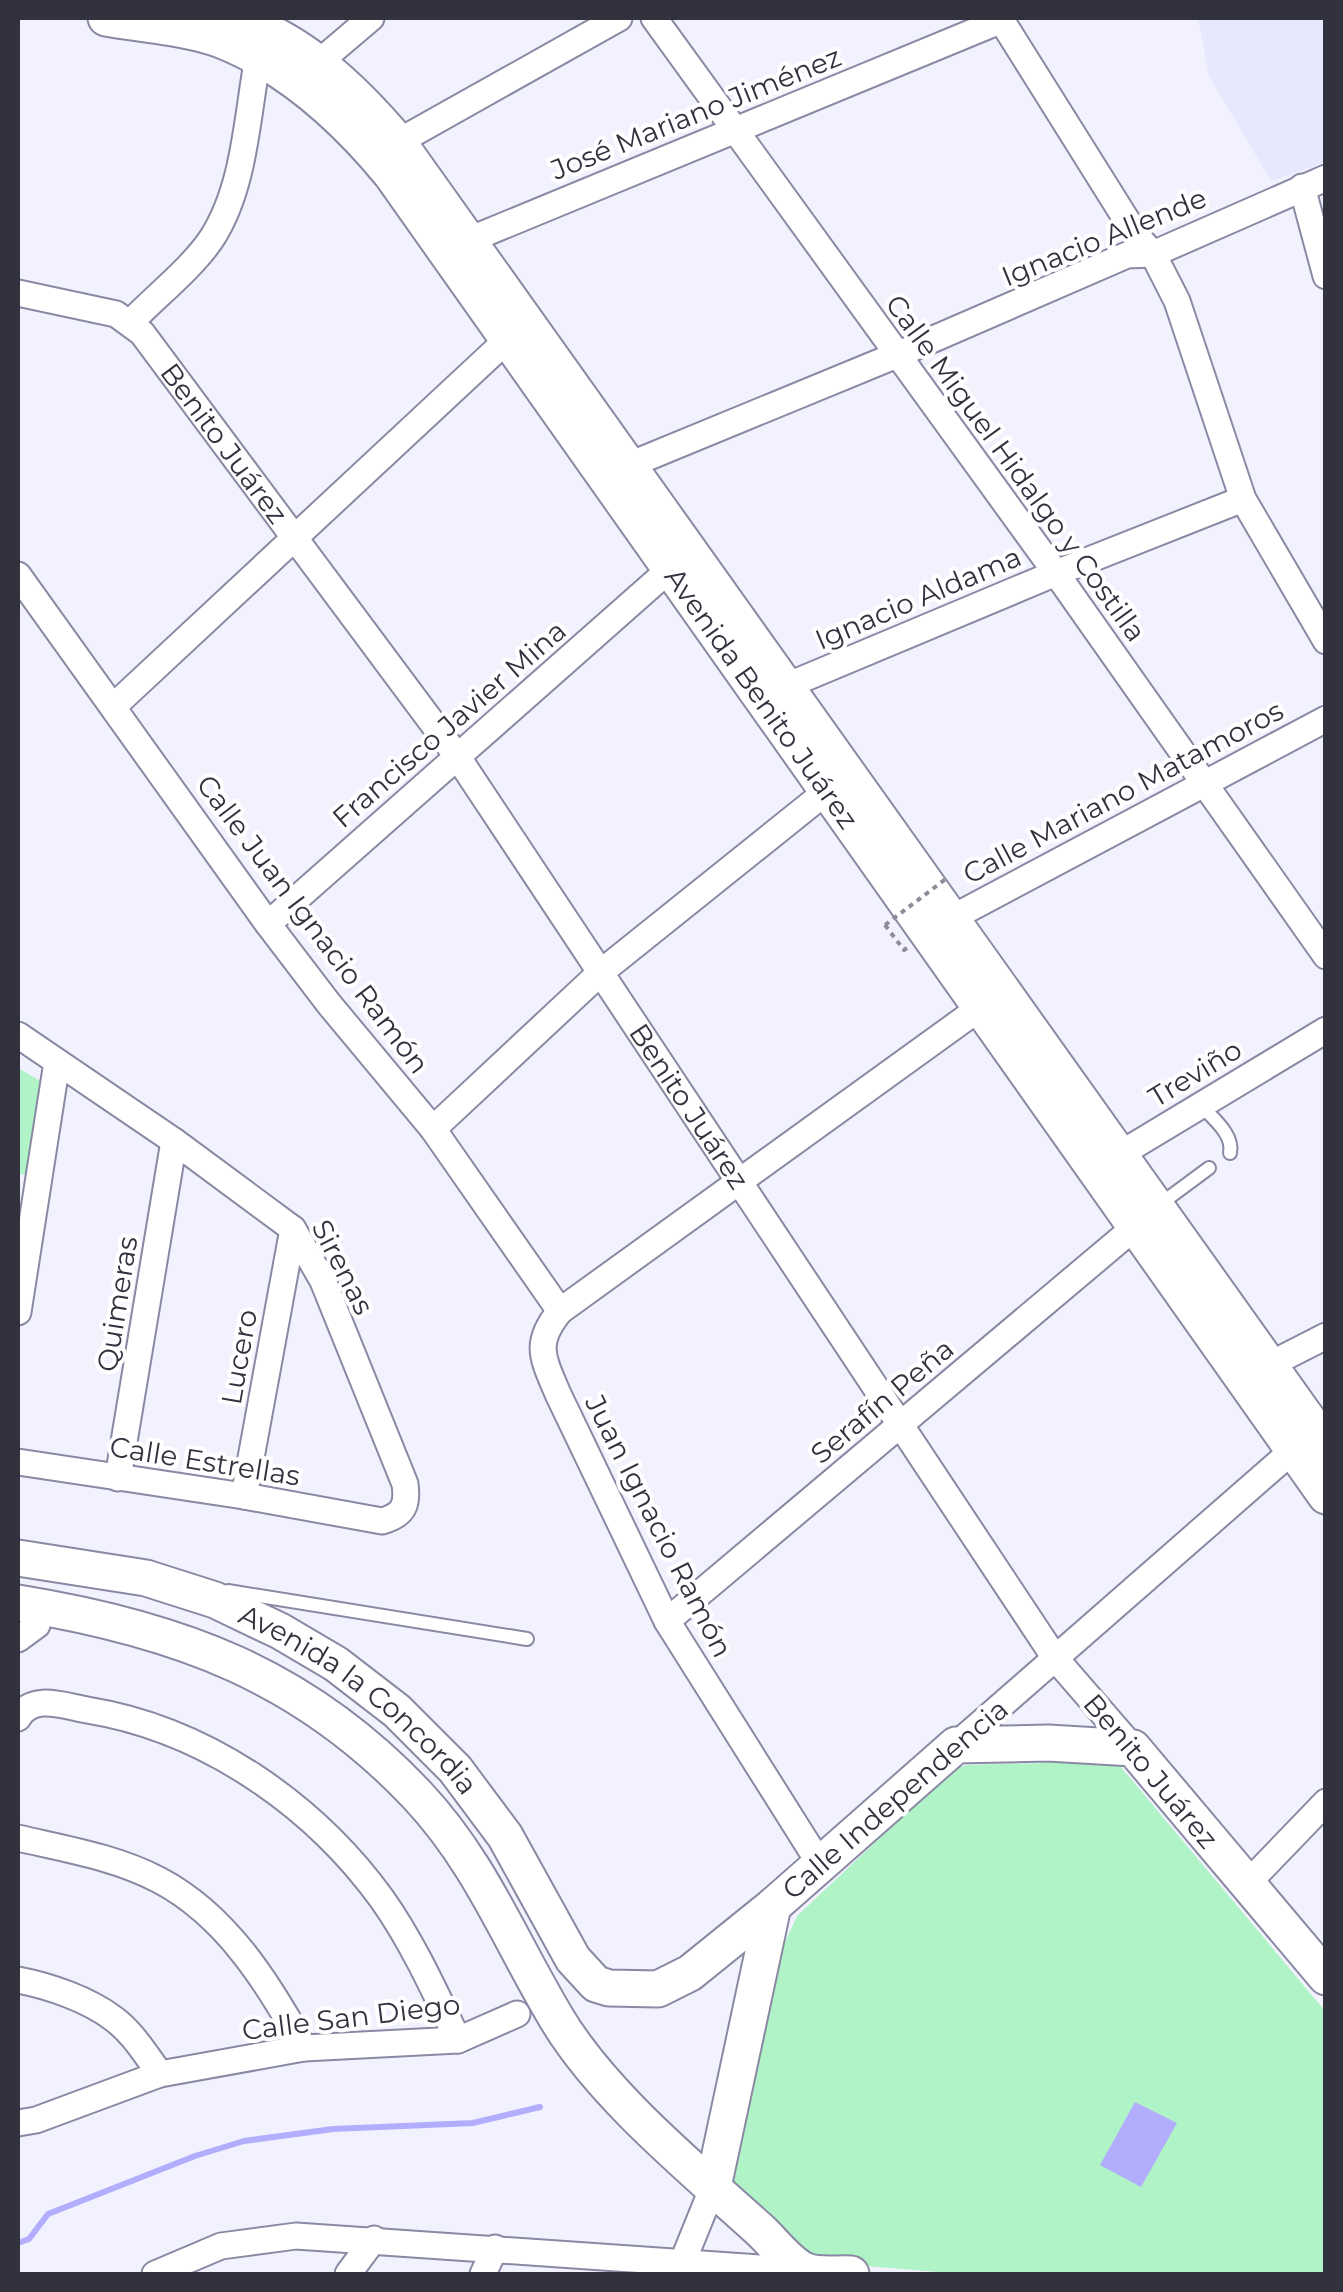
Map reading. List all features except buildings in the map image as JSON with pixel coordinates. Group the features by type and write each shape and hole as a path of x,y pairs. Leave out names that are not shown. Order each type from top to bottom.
{"main road":[{"name":"Avenida Benito Juárez","path":"106,18 218,38 258,57 321,101 360,137 392,174 981,1007 1108,1162"},
{"name":"Avenida Benito Juárez","path":"234,18 256,25 318,64 372,111 398,142 950,920 1108,1162 1309,1448"},
{"name":"Avenida Benito Juárez","path":"1146,1216 1269,1365 1309,1448 1326,1496"},
{"name":"Avenida la Concordia","path":"32,1561 146,1578 215,1600 336,1664 396,1711 455,1770 506,1836 573,1959 596,1984"},
{"path":"29,1605 32,1561"},
{"name":"Avenida la Concordia","path":"29,1605 147,1630 236,1662 284,1686 356,1738 416,1794 459,1842 558,2021 624,2102 805,2271"},
{"path":"956,1745 1048,1743 1133,1748"},
{"name":"Calle Independencia","path":"712,2187 773,1906 956,1745"},
{"name":"Benito Juárez","path":"1133,1748 1326,1977"},
{"path":"558,2021 596,1984 641,1990 675,1983 773,1906"},
{"path":"805,2271 851,2274"}],"street":[{"path":"318,64 371,18"},
{"path":"398,142 619,18"},
{"name":"Calle Miguel Hidalgo y Costilla","path":"654,18 1056,573 1326,956"},
{"path":"1001,19 1136,235 1153,254 1176,301 1243,499 1326,641"},
{"name":"José Mariano Jiménez","path":"469,240 1001,19"},
{"path":"18,292 96,308 130,322 210,242 223,218 236,181 258,57"},
{"path":"1315,195 1326,276"},
{"name":"Ignacio Allende","path":"628,466 1127,254 1153,254 1315,195"},
{"name":"Benito Juárez","path":"130,322 457,756 1055,1658 1133,1748"},
{"path":"114,706 507,340"},
{"name":"Ignacio Aldama","path":"784,687 1243,499"},
{"name":"Francisco Javier Mina","path":"268,924 670,569"},
{"name":"Calle Juan Ignacio Ramón","path":"18,575 268,924 433,1128 560,1312"},
{"name":"Calle Mariano Matamoros","path":"950,920 1326,719"},
{"path":"433,1128 600,973 828,791"},
{"path":"560,1312 981,1007"},
{"name":"Treviño","path":"1108,1162 1326,1030"},
{"name":"Sirenas","path":"18,1035 174,1141 293,1229 323,1281 405,1484 404,1509 396,1517 382,1521"},
{"path":"18,1312 57,1062"},
{"name":"Quimeras","path":"118,1478 174,1141"},
{"name":"Serafín Peña","path":"667,1620 1146,1216"},
{"name":"Lucero","path":"244,1496 293,1229"},
{"name":"Juan Ignacio Ramón","path":"560,1312 547,1328 543,1360 667,1620 820,1864"},
{"path":"1269,1365 1326,1336"},
{"name":"Calle Independencia","path":"956,1745 1309,1448"},
{"name":"Calle Estrellas","path":"18,1462 382,1521"},
{"path":"18,1639 38,1625 29,1605"},
{"path":"18,1718 22,1711 39,1702 100,1712 173,1734 248,1772 307,1815 344,1852 382,1900 422,1964 458,2040"},
{"path":"1247,1884 1326,1802"},
{"path":"18,1838 95,1855 161,1881 208,1916 246,1956 278,2000 304,2048"},
{"path":"18,1980 87,2003 114,2018 160,2074"},
{"name":"Calle San Diego","path":"18,2123 36,2120 160,2074 304,2048 458,2040 517,2014"},
{"name":"Calle Independencia","path":"683,2261 712,2187"},
{"path":"155,2274 187,2258 248,2240 296,2236 683,2261 723,2271 805,2271"},
{"path":"348,2274 374,2240"},
{"path":"484,2274 496,2248"}],"lane":[{"path":"1200,1104 1226,1133 1232,1145 1230,1153"},
{"path":"1146,1216 1209,1168"},
{"path":"146,1578 528,1638"}],"path":[{"path":"904,950 885,925 947,878"}],"shaded area":[{"path":"1198,18 1325,18 1325,162 1271,181 1209,76"},
{"path":"1135,2102 1177,2123 1141,2187 1100,2165"}],"green space":[{"path":"18,1068 42,1082 29,1175 18,1174"},
{"path":"1116,1761 1325,2011 1325,2274 961,2274 818,2262 734,2185 732,2169 785,1942 797,1916 952,1770 966,1765"}],"waterway":[{"path":"18,2243 29,2239 48,2214 195,2156 244,2141 333,2129 473,2123 540,2107"}]}
